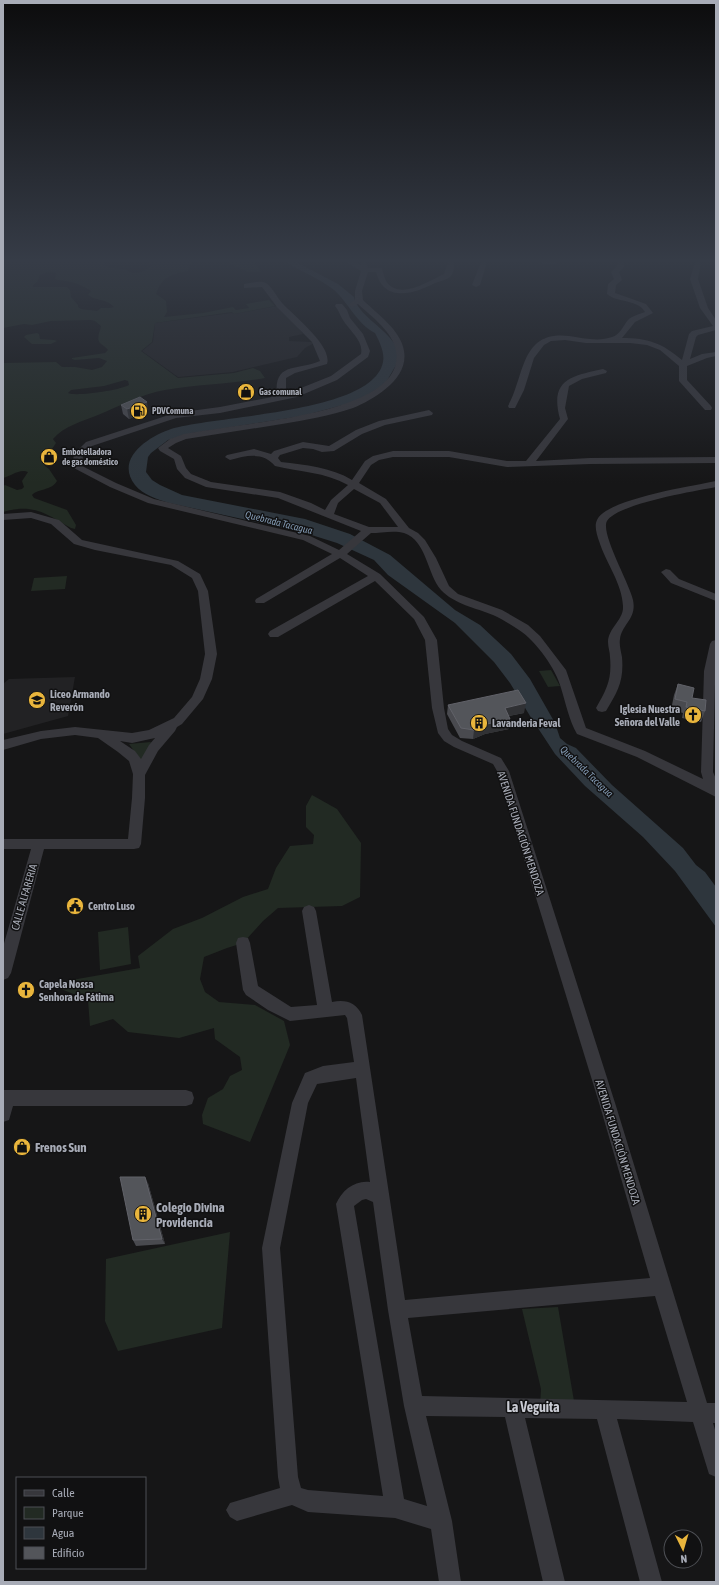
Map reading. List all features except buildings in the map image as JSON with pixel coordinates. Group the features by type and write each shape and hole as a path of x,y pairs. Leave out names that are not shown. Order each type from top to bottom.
{"street":[{"path":"311,336 316,341 323,356 324,362 291,371 282,376 282,398 294,395 334,378 365,355 366,351 360,336"},
{"path":"393,336 397,340 401,358 396,373 390,382 374,395 355,404 327,412 184,437 173,441 163,448 178,458 182,469 188,476 209,484 280,495 308,505 367,531 405,530"},
{"path":"611,340 619,336"},
{"path":"692,336 688,356 683,365 682,377 683,381 708,408"},
{"path":"512,406 518,397 522,375 529,356 540,344 548,339 558,338 586,341 636,341 656,345 683,365"},
{"path":"683,365 705,356 716,354"},
{"path":"530,464 564,419 561,408 566,384 579,377 603,371"},
{"name":"AVENIDA FUNDACIÓN MENDOZA","path":"282,398 220,410 176,416 89,444 79,454 77,466 94,476 146,500 306,538 343,552 376,576 418,618 431,640 438,708 442,730 448,738 458,744 497,761 503,771 608,1106 662,1286 708,1413 716,1467"},
{"path":"273,458 277,453 304,445 315,446 322,449 331,449 360,432 382,423 429,413"},
{"path":"230,457 254,452 273,458 278,464 312,469 340,477 383,501 405,530 421,542 431,558 438,576 445,588 454,596 498,613 524,628 536,639 560,670 581,732 641,754 669,769 715,789"},
{"path":"328,515 334,502 354,484 368,463 376,458 393,454 437,453 491,462 530,464 590,460 716,460"},
{"path":"602,708 616,686 616,657 614,640 629,612 629,606 626,594 605,544 601,525 602,520 615,509 637,502 716,484"},
{"path":"3,517 31,516 55,522 78,542 95,547 148,556 174,563 196,576 203,591 211,654 206,679 197,699 153,748 140,773 134,844 3,844"},
{"path":"260,601 343,552 367,531"},
{"path":"666,572 675,581 716,598"},
{"path":"274,634 376,576"},
{"path":"715,789 707,772 710,671 716,644"},
{"path":"3,745 41,735 74,731 132,738 152,734 178,721"},
{"path":"98,735 118,745 135,758 140,773"},
{"name":"CALLE ALFARERIA","path":"4,965 39,844"},
{"path":"310,911 326,1011"},
{"path":"243,944 251,990 290,1014 326,1011 343,1007 350,1010 354,1015 397,1310 414,1406 441,1521 450,1582"},
{"path":"292,1495 288,1477 271,1248 300,1102 311,1078 323,1074 363,1069"},
{"path":"4,1103 186,1098"},
{"path":"381,1197 374,1191 366,1189 349,1198 345,1204 395,1507"},
{"path":"397,1310 662,1286"},
{"path":"414,1406 604,1409 708,1413"},
{"path":"513,1408 554,1582"},
{"path":"604,1409 651,1582"},
{"path":"236,1510 292,1495 308,1501 395,1507 441,1521"}],"shaded area":[{"path":"154,336 294,336 289,337 289,341 314,343 305,348 297,357 233,372 178,377 142,351 153,342"},
{"name":"Liceo Armando Reverón","path":"75,677 68,716 3,734 3,684 9,679"}],"green space":[{"path":"39,336 40,339 57,341 51,344 32,344 24,337"},
{"path":"153,336 152,342 141,351 178,378 234,373 253,368 260,371 265,378 177,388 156,392 139,397 74,424 57,434 53,439 56,443 43,463 57,481 52,486 32,495 34,498 67,510 76,525 75,529 47,514 32,509 3,512 3,486 5,485 17,490 22,489 24,487 22,481 28,472 22,471 3,478 3,363 56,362 62,367 75,367 92,370 102,367 107,361 99,358 75,360 72,358 105,353 108,350 100,343 98,337","holes":["125,380 128,381 129,385 117,389 88,394 68,393 71,390 104,386"]},
{"path":"67,576 65,589 31,591 34,578"},
{"path":"551,670 560,686 548,687 539,671"},
{"path":"151,742 142,762 129,744"},
{"path":"312,795 337,809 361,843 360,897 342,906 278,908 263,921 243,943 204,957 200,979 205,992 219,1002 255,1005 284,1021 290,1045 250,1142 203,1124 202,1115 208,1098 223,1089 230,1076 242,1070 240,1057 215,1039 214,1028 179,1038 128,1032 113,1019 90,1026 88,1000 49,984 140,968 138,956 173,929 202,918 243,897 268,889 276,868 290,846 313,844 314,835 306,827 306,806"},
{"path":"128,927 131,964 100,970 98,932"},
{"path":"230,1232 222,1328 118,1351 105,1321 106,1259"},
{"path":"558,1307 575,1407 540,1407 541,1389 522,1309"}],"water":[{"name":"Quebrada Tacagua","path":"376,336 388,336 397,348 399,360 385,384 358,401 302,416 193,433 168,440 148,457 146,472 152,480 182,495 305,519 350,534 390,555 455,610 480,625 511,654 530,679 555,723 560,738 567,744 576,748 612,785 683,848 696,865 705,872 716,887 716,927 675,871 643,837 585,786 555,754 510,683 494,662 455,623 388,575 374,560 337,543 302,532 169,503 146,494 135,485 130,475 129,466 132,457 137,450 154,437 171,429 192,424 290,410 323,402 352,392 373,379 383,362 381,347"}],"place":[{"name":"Gas comunal","path":"246,392"},
{"name":"PDVComuna","path":"139,411"},
{"name":"Embotelladora de gas doméstico","path":"49,457"},
{"name":"Liceo Armando Reverón","path":"37,700"},
{"name":"Iglesia Nuestra Señora del Valle","path":"693,715"},
{"name":"Lavanderia Feval","path":"479,723"},
{"name":"Centro Luso","path":"75,906"},
{"name":"Capela Nossa Senhora de Fátima","path":"26,990"},
{"name":"Frenos Sun","path":"22,1147"},
{"name":"Colegio Divina Providencia","path":"143,1214"}],"district":[{"name":"La Veguita","path":"533,1407"}]}
